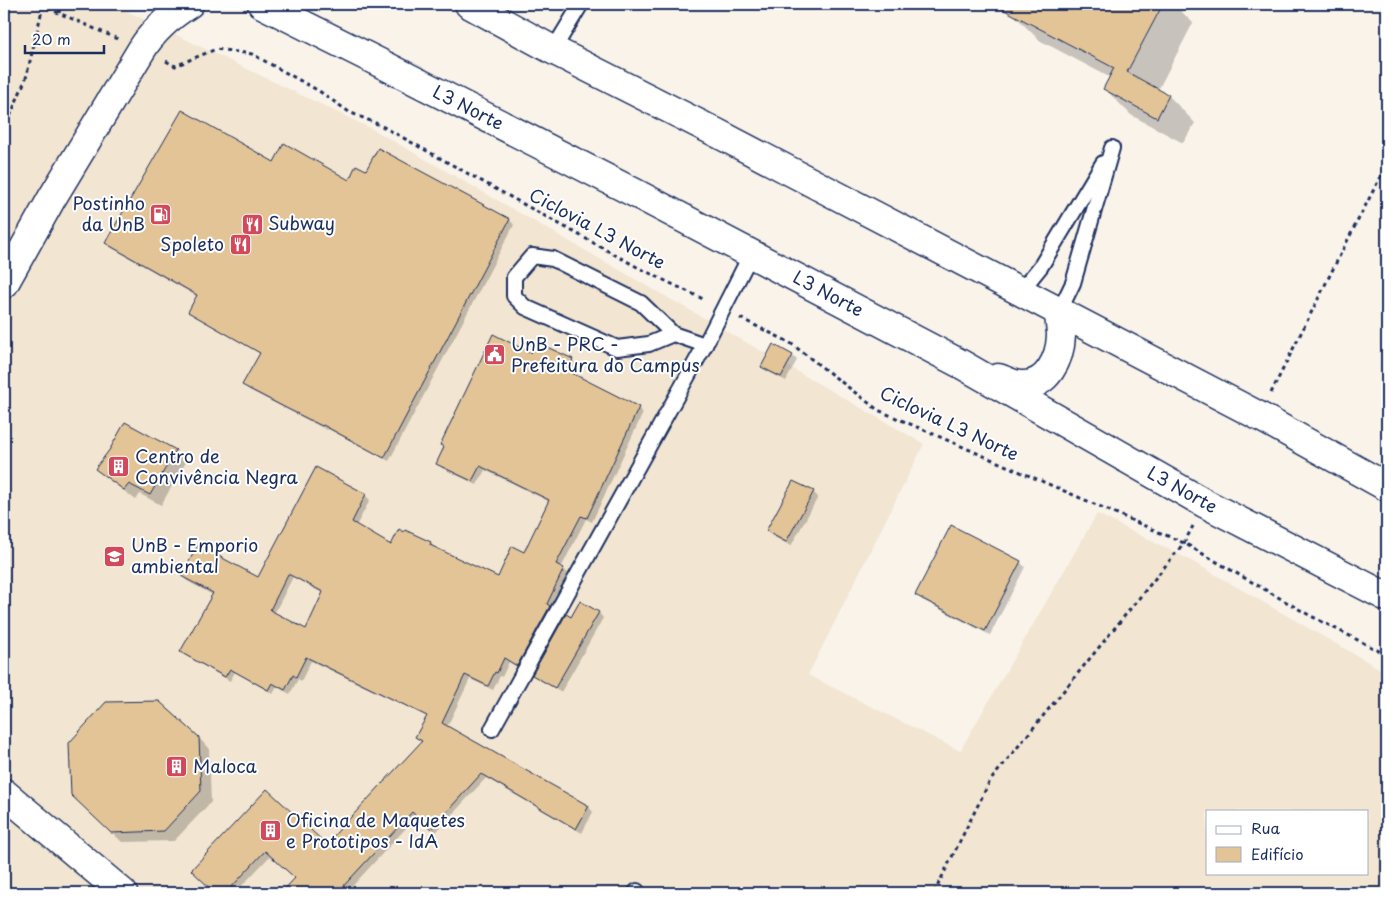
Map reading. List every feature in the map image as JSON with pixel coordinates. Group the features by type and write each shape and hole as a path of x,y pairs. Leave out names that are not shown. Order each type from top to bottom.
{"main road":[{"path":"147,42 156,4"},
{"path":"4,284 52,198 147,42 177,12 190,4"},
{"name":"L3 Norte","path":"262,4 419,82 962,364 1206,504 1387,597"},
{"path":"469,4 553,50 717,133 1259,416 1387,487"},
{"path":"962,364 1019,386 1033,384 1050,371 1056,360 1061,337 1058,312"},
{"path":"4,793 123,893"}],"lane":[{"path":"553,50 581,4"},
{"path":"1020,292 1040,266 1112,148 1074,283 1058,312"},
{"path":"492,729 705,345 751,254"},
{"path":"673,334 649,344 617,348 525,307 514,296 514,277 532,256 553,259 642,303 673,334 705,345"}],"path":[{"path":"59,13 61,4"},
{"path":"4,131 26,78 42,5"},
{"name":"Ciclovia L3 Norte","path":"42,5 59,13 147,42 175,66 216,49 252,54 319,91 349,112 380,126 639,268 789,342 878,410 1184,543 1309,615 1387,655"},
{"path":"1259,416 1387,164"},
{"path":"934,893 990,780 1184,543"}],"shaded area":[{"path":"4,4 112,4 374,130 924,444 808,675 960,751 1097,514 1186,558 1387,673 1387,893 4,893"}],"building":[{"path":"993,4 1163,4 1127,72 1169,95 1157,118 1103,89 1114,68"},
{"path":"182,110 274,162 284,143 349,180 356,165 366,170 378,148 510,219 384,458 242,385 260,353 188,312 197,295 105,243"},
{"path":"493,334 531,353 536,342 573,359 568,371 639,407 587,518 581,516 556,564 564,568 547,604 550,606 517,666 504,658 488,686 465,675 442,723 589,806 576,829 481,774 431,829 412,812 337,893 281,893 295,878 265,851 226,893 215,893 191,870 267,789 326,844 422,741 415,737 427,716 306,657 296,677 293,675 285,690 272,683 268,690 230,669 225,677 180,652 213,593 181,576 198,545 258,577 316,467 366,494 352,522 391,545 399,529 404,532 405,530 431,542 430,545 498,577 512,546 524,552 549,500 480,466 472,481 436,464 444,447 440,445","holes":["288,574 323,592 306,629 270,610"]},
{"path":"773,344 793,355 781,377 761,367"},
{"path":"125,422 176,450 150,495 129,484 124,490 95,469 110,449"},
{"path":"793,481 814,491 786,542 766,531"},
{"path":"951,525 1021,561 985,631 915,595"},
{"path":"580,601 599,612 555,688 532,675 566,614 571,617"},
{"name":"Maloca","path":"159,701 199,737 201,791 164,831 111,833 71,795 69,743 106,702"}],"place":[{"name":"Postinho da UnB","path":"161,214"},
{"name":"Subway","path":"252,224"},
{"name":"Spoleto","path":"240,245"},
{"name":"UnB - PRC - Prefeitura do Campus","path":"495,355"},
{"name":"Centro de Convivência Negra","path":"119,467"},
{"name":"UnB - Emporio ambiental","path":"115,556"},
{"name":"Maloca","path":"177,767"},
{"name":"Oficina de Maquetes e Prototipos - IdA","path":"270,831"}]}
